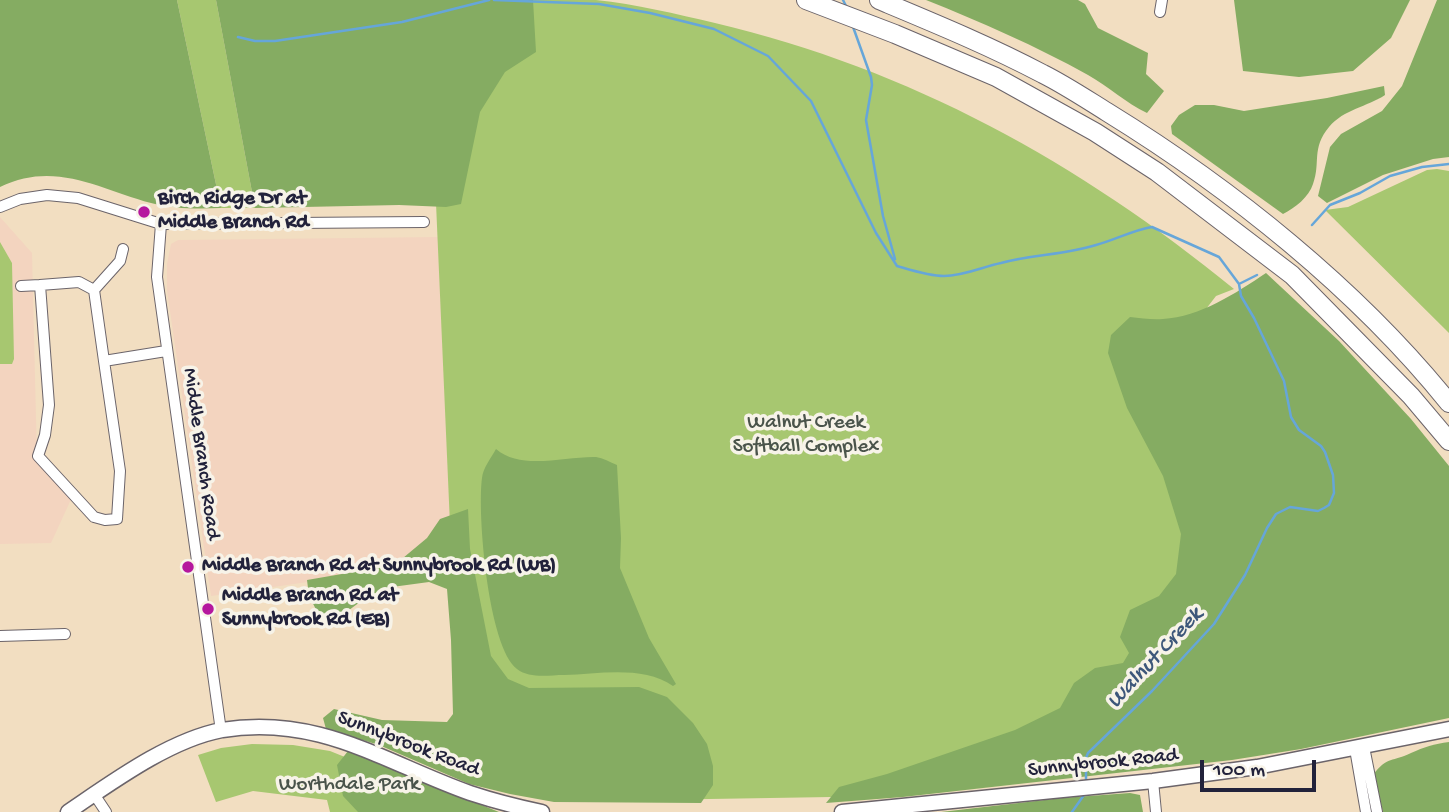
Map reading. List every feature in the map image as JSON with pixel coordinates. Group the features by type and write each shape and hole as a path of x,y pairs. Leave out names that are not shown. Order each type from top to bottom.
{"highway":[{"path":"806,0 996,77 1095,132 1157,172 1292,275 1411,396 1449,441"},
{"path":"879,0 981,43 1046,75 1168,149 1297,250 1387,334 1449,403"}],"main road":[{"name":"Sunnybrook Road","path":"68,812 152,758 221,730 260,728 329,735 468,793 542,812"},
{"name":"Sunnybrook Road","path":"842,812 1153,781 1257,767 1449,729"}],"street":[{"path":"1160,12 1162,0"},
{"path":"0,207 20,199 47,195 78,198 161,224 424,222"},
{"name":"Middle Branch Road","path":"161,224 157,277 221,730"},
{"path":"40,285 49,405 45,435 38,456 94,517 104,520 117,519 120,471 94,290 120,261 123,249"},
{"path":"21,286 79,282 94,290"},
{"path":"104,361 166,351"},
{"path":"0,636 65,634"},
{"path":"1359,748 1366,812"},
{"path":"1359,748 1377,812"},
{"path":"1153,781 1156,812"},
{"path":"94,794 106,812"}],"shaded area":[{"path":"0,217 32,253 37,460 73,495 51,543 0,544"},
{"path":"438,237 452,561 211,596 167,290 167,264 171,244 178,240"}],"green space":[{"path":"0,0 177,0 221,208 160,205 77,180 58,177 20,179 0,187"},
{"path":"177,0 216,0 255,208 221,208"},
{"path":"216,0 533,0 536,52 505,72 480,112 461,204 446,207 399,205 255,208"},
{"name":"Walnut Creek Softball Complex","path":"368,0 596,0 671,13 787,42 857,66 990,126 1115,201 1234,289 1216,296 1206,309 1183,656 878,793 831,797 648,800 459,732 429,42"},
{"path":"926,0 1078,0 1085,4 1098,28 1148,53 1146,74 1164,91 1147,113 1095,79 1048,54"},
{"path":"1234,0 1410,0 1391,38 1353,71 1299,77 1243,71"},
{"path":"1437,0 1449,0 1449,157 1433,159 1383,175 1327,203 1318,196 1330,147 1341,134 1382,111 1402,86"},
{"path":"1384,86 1385,95 1342,116 1329,127 1320,142 1311,189 1301,202 1283,214 1172,134 1171,126 1179,115 1195,105 1214,105 1244,111"},
{"path":"1427,170 1449,171 1449,333 1325,210 1348,207"},
{"path":"0,242 12,263 12,364 0,364"},
{"path":"1266,273 1339,341 1411,419 1449,466 1449,718 1301,749 1232,760 903,797 826,803 839,787 887,774 1015,730 1060,708 1074,683 1095,668 1123,663 1129,653 1120,637 1130,610 1159,596 1176,574 1181,534 1163,476 1127,408 1108,353 1111,335 1130,317 1163,319 1204,309"},
{"path":"496,449 506,456 531,461 596,457 617,465 620,568 649,638 676,684 673,686 661,679 635,673 534,675 517,669 507,656 492,608 481,520 483,474"},
{"path":"468,509 470,549 491,656 508,679 529,688 639,687 667,697 693,723 707,744 713,766 713,785 701,803 554,802 510,794 469,784 379,745 326,729 323,718 334,709 382,720 447,722 453,714 447,589 429,582 392,587 368,596 341,616 321,619 309,596 307,580 388,566 403,558 427,538 440,519"},
{"path":"1449,742 1449,812 1383,812 1373,775 1378,769 1390,760"},
{"name":"Worthdale Park","path":"252,744 293,745 330,751 481,812 330,812 327,800 253,791 216,802 198,755 221,748"},
{"path":"348,751 499,812 358,812 343,796 337,765"},
{"path":"1130,793 1140,795 1143,812 941,812 1062,798"}],"waterway":[{"path":"238,37 255,41 275,41 402,22 489,0"},
{"path":"494,0 599,4 650,13 714,29 768,56 811,101 876,233 897,266 932,275 959,275 1013,260 1073,251 1152,227 1219,257 1239,284 1241,296 1284,381 1291,417 1299,430 1325,452 1333,475 1334,493 1329,505 1318,511 1290,507 1276,514 1245,575 1214,624 1152,691 1088,753 1086,781"},
{"path":"843,0 847,8"},
{"path":"852,24 871,77 866,120 883,216 895,259"},
{"name":"Walnut Creek","path":"1312,225 1330,205 1360,193 1390,176 1422,167 1449,164"},
{"name":"Walnut Creek","path":"1239,284 1257,275"},
{"name":"Walnut Creek","path":"1072,812 1084,795"}],"place":[{"name":"Birch Ridge Dr at Middle Branch Rd","path":"144,212"},
{"name":"Middle Branch Rd at Sunnybrook Rd (WB)","path":"188,567"},
{"name":"Middle Branch Rd at Sunnybrook Rd (EB)","path":"208,609"}]}
